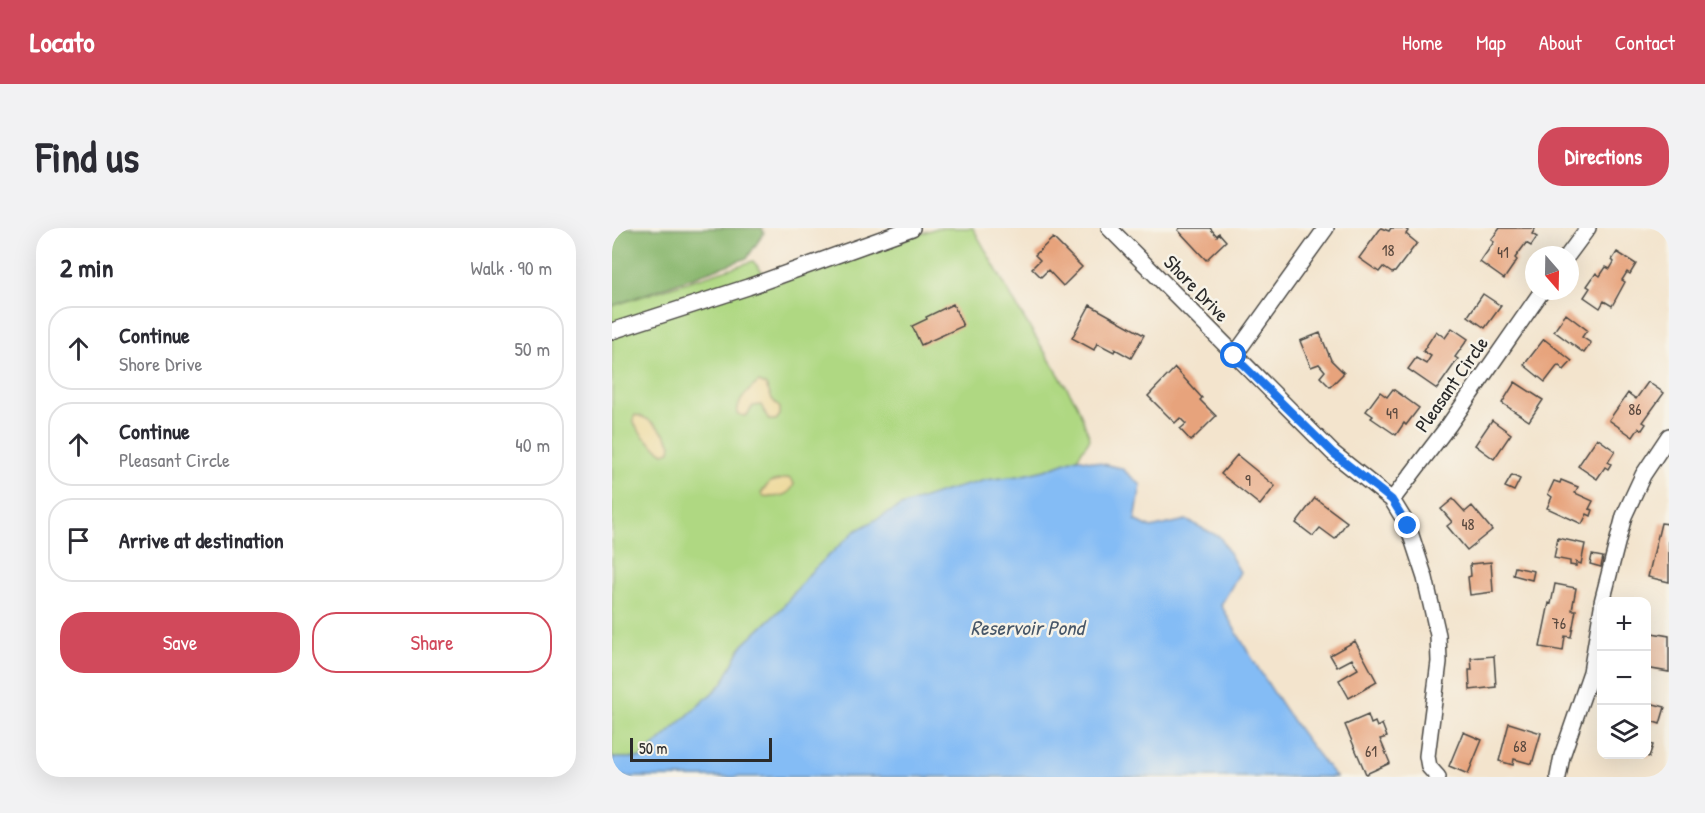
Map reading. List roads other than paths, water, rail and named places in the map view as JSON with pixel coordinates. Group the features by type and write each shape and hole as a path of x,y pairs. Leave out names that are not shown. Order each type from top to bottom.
{"street":[{"path":"612,331 748,287 912,228"},
{"name":"Shore Drive","path":"1109,228 1333,453 1392,500"},
{"path":"1234,356 1326,228"},
{"path":"1575,246 1588,228"},
{"name":"Pleasant Circle","path":"1392,500 1449,425 1536,300"},
{"path":"1603,597 1624,516 1643,475 1669,436"},
{"path":"1392,500 1408,526 1425,578 1438,635 1439,662 1427,756 1430,767 1438,777"},
{"path":"1558,777 1562,756 1591,672 1597,637"}],"water":[{"name":"Reservoir Pond","path":"1077,458 1121,468 1141,485 1135,520 1151,528 1186,520 1220,537 1240,572 1221,605 1274,694 1336,777 612,777 612,758 641,758 722,684 741,647 783,607 810,573 855,531 901,506 945,491 986,480 1045,470"}]}
